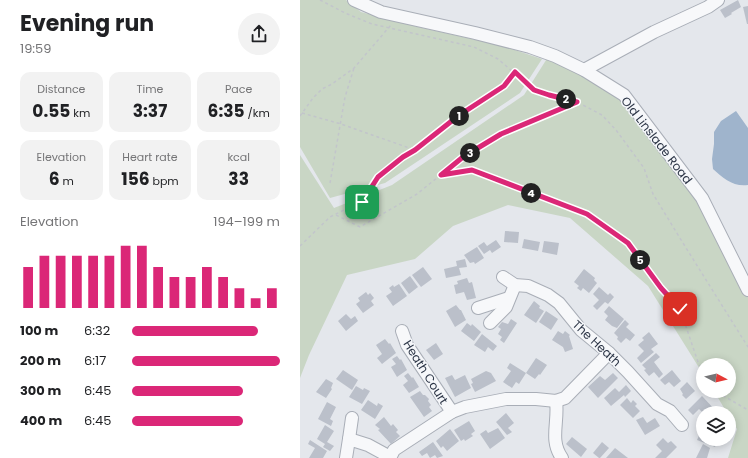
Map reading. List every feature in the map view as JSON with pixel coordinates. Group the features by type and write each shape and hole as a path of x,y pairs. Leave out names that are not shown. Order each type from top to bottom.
{"street":[{"name":"Old Linslade Road","path":"354,0 381,12 468,31 530,47 555,56 584,70 624,96 702,198 748,290"},
{"path":"584,70 654,32 708,7 718,0"},
{"name":"The Heath","path":"503,277 515,285 528,286 548,295 559,303 581,330 628,372 657,404 670,411 682,425"},
{"path":"490,323 506,307 515,285"},
{"path":"478,308 509,298"},
{"name":"Heath Court","path":"402,331 407,345 452,412"},
{"path":"562,458 558,452 554,436 557,412 556,401 565,398 608,353"},
{"name":"Heath Court","path":"390,457 394,450 452,412 465,407 506,399 556,401"},
{"path":"346,458 352,418"},
{"path":"349,439 368,445 390,457"}],"path":[{"path":"320,0 365,22 474,47 498,59 515,72 534,90 577,102 602,115 616,130 644,168 654,194 748,347"},
{"path":"300,116 322,90 354,68 388,28"},
{"path":"330,183 345,97 354,68"},
{"path":"300,246 330,218 362,202 378,177 458,116 504,86 515,72"},
{"path":"336,215 360,227 417,194 463,157 501,134 577,102"},
{"path":"302,113 341,124 415,150"},
{"path":"441,175 472,170 587,214 628,243 661,288 680,309 697,358"},
{"path":"727,398 748,410"}],"green space":[{"path":"300,0 346,0 361,12 418,27 503,46 542,59 520,93 385,183 330,198 300,147"},
{"path":"548,57 622,97 700,199 748,294 748,458 728,458 732,446 736,446 736,406 723,406 718,398 736,398 736,358 696,358 696,363 648,286 570,218 508,205 453,226 415,259 347,275 309,355 300,378 300,155 334,208 392,185 524,95"}],"water":[{"path":"736,111 748,128 748,185 738,185 733,183 725,179 713,169 712,159 714,132 721,121"}],"building":[{"path":"738,0 741,7 725,18 720,10"},
{"path":"748,6 748,24 747,24 743,7"},
{"path":"505,231 519,232 518,243 504,242"},
{"path":"524,239 540,242 538,251 522,248"},
{"path":"496,240 501,247 492,253 490,250 484,254 478,246 484,242 487,246"},
{"path":"544,241 559,243 557,255 542,252"},
{"path":"477,247 484,258 475,264 474,262 470,263 464,255"},
{"path":"465,259 467,267 459,268 461,275 446,278 444,269 457,266 456,261"},
{"path":"423,267 432,279 421,287 412,275"},
{"path":"584,269 595,278 594,280 597,283 589,293 583,288 581,291 577,288 579,286 574,282"},
{"path":"410,276 418,287 409,294 401,283"},
{"path":"467,278 469,283 472,282 476,298 467,300 464,292 456,294 454,285 458,284 457,281"},
{"path":"399,284 407,296 393,306 386,296 392,292 389,288 393,285 394,287"},
{"path":"599,287 608,295 610,293 614,297 608,304 605,302 597,310 593,306 599,300 593,294"},
{"path":"366,292 368,295 370,293 374,298 371,301 374,305 363,313 356,304 360,301 358,298"},
{"path":"534,301 540,306 539,308 544,311 536,323 524,315"},
{"path":"456,305 461,310 466,320 455,327 446,311"},
{"path":"609,306 624,319 617,328 605,320 608,316 604,312"},
{"path":"546,311 558,319 551,330 539,322"},
{"path":"346,314 351,319 355,316 358,321 346,331 338,321"},
{"path":"511,319 517,323 504,343 500,340 502,337 498,334 501,329 498,327 502,322 508,324"},
{"path":"625,320 629,324 626,327 635,335 630,341 626,338 621,343 614,333"},
{"path":"467,323 471,326 472,324 481,332 474,341 461,331"},
{"path":"558,331 563,334 565,331 570,335 573,349 565,352 563,347 552,340"},
{"path":"649,332 658,344 651,349 654,352 641,363 637,358 644,351 638,345 644,340 642,338"},
{"path":"482,334 497,346 493,351 488,347 485,352 474,345"},
{"path":"385,339 389,344 390,343 396,353 382,364 377,358 382,354 376,345"},
{"path":"436,343 443,354 434,360 426,350"},
{"path":"656,353 660,357 654,362 663,374 659,378 654,372 649,376 644,370 646,369 642,365"},
{"path":"397,356 400,360 401,359 407,370 397,377 391,367 396,364 392,359"},
{"path":"536,358 547,365 535,379 526,373"},
{"path":"510,363 526,373 519,384 516,382 512,388 503,382 511,371 507,368"},
{"path":"343,370 358,380 352,390 336,379"},
{"path":"672,370 681,381 674,387 669,382 665,385 660,380"},
{"path":"486,371 491,373 496,381 475,392 471,384 473,383 471,379"},
{"path":"408,373 412,378 413,377 419,387 409,393 403,385 408,381 404,376"},
{"path":"613,373 618,378 598,398 588,387 600,376 605,380"},
{"path":"452,375 455,380 465,375 471,388 455,397 445,378"},
{"path":"326,379 333,383 332,389 326,398 316,392"},
{"path":"687,382 695,391 686,399 682,395 683,394 680,389"},
{"path":"626,385 631,391 611,406 604,398 615,388 619,392"},
{"path":"356,386 363,390 364,388 370,391 362,404 349,397"},
{"path":"420,391 429,399 428,401 431,405 429,407 432,411 424,417 410,397"},
{"path":"627,398 631,403 633,400 637,404 635,406 640,411 633,418 620,405"},
{"path":"700,398 704,398 711,406 696,406 696,412 693,415 688,410"},
{"path":"368,400 377,406 378,403 383,406 375,419 361,410"},
{"path":"327,402 336,407 330,419 333,421 331,426 318,419"},
{"path":"506,413 514,423 508,428 512,432 507,435 496,422"},
{"path":"384,417 391,426 393,424 398,430 396,432 400,436 391,444 378,430 380,429 375,425"},
{"path":"643,417 647,423 655,418 660,426 645,435 636,420"},
{"path":"469,421 475,431 471,434 473,436 465,441 464,439 461,441 454,430"},
{"path":"325,425 334,431 327,442 334,446 330,451 323,447 325,444 317,439"},
{"path":"498,428 505,438 490,449 480,434 486,430 488,433"},
{"path":"450,429 459,441 447,451 443,446 441,448 436,441"},
{"path":"572,437 587,449 581,457 566,444"},
{"path":"663,438 668,443 671,441 677,447 666,458 655,458 662,451 656,445"},
{"path":"310,440 327,451 323,458 309,458 315,448 308,444"},
{"path":"433,442 443,456 437,458 435,455 430,458 427,453 422,456 419,452"},
{"path":"602,442 609,448 599,458 593,453"},
{"path":"702,446 710,448 707,458 696,458"},
{"path":"615,448 628,458 606,458"}],"route":[{"path":"362,202 378,177 458,116 504,86 515,72 534,90 577,102 501,134 463,157 441,175 472,170 587,214 628,243 661,288 680,309"}]}
